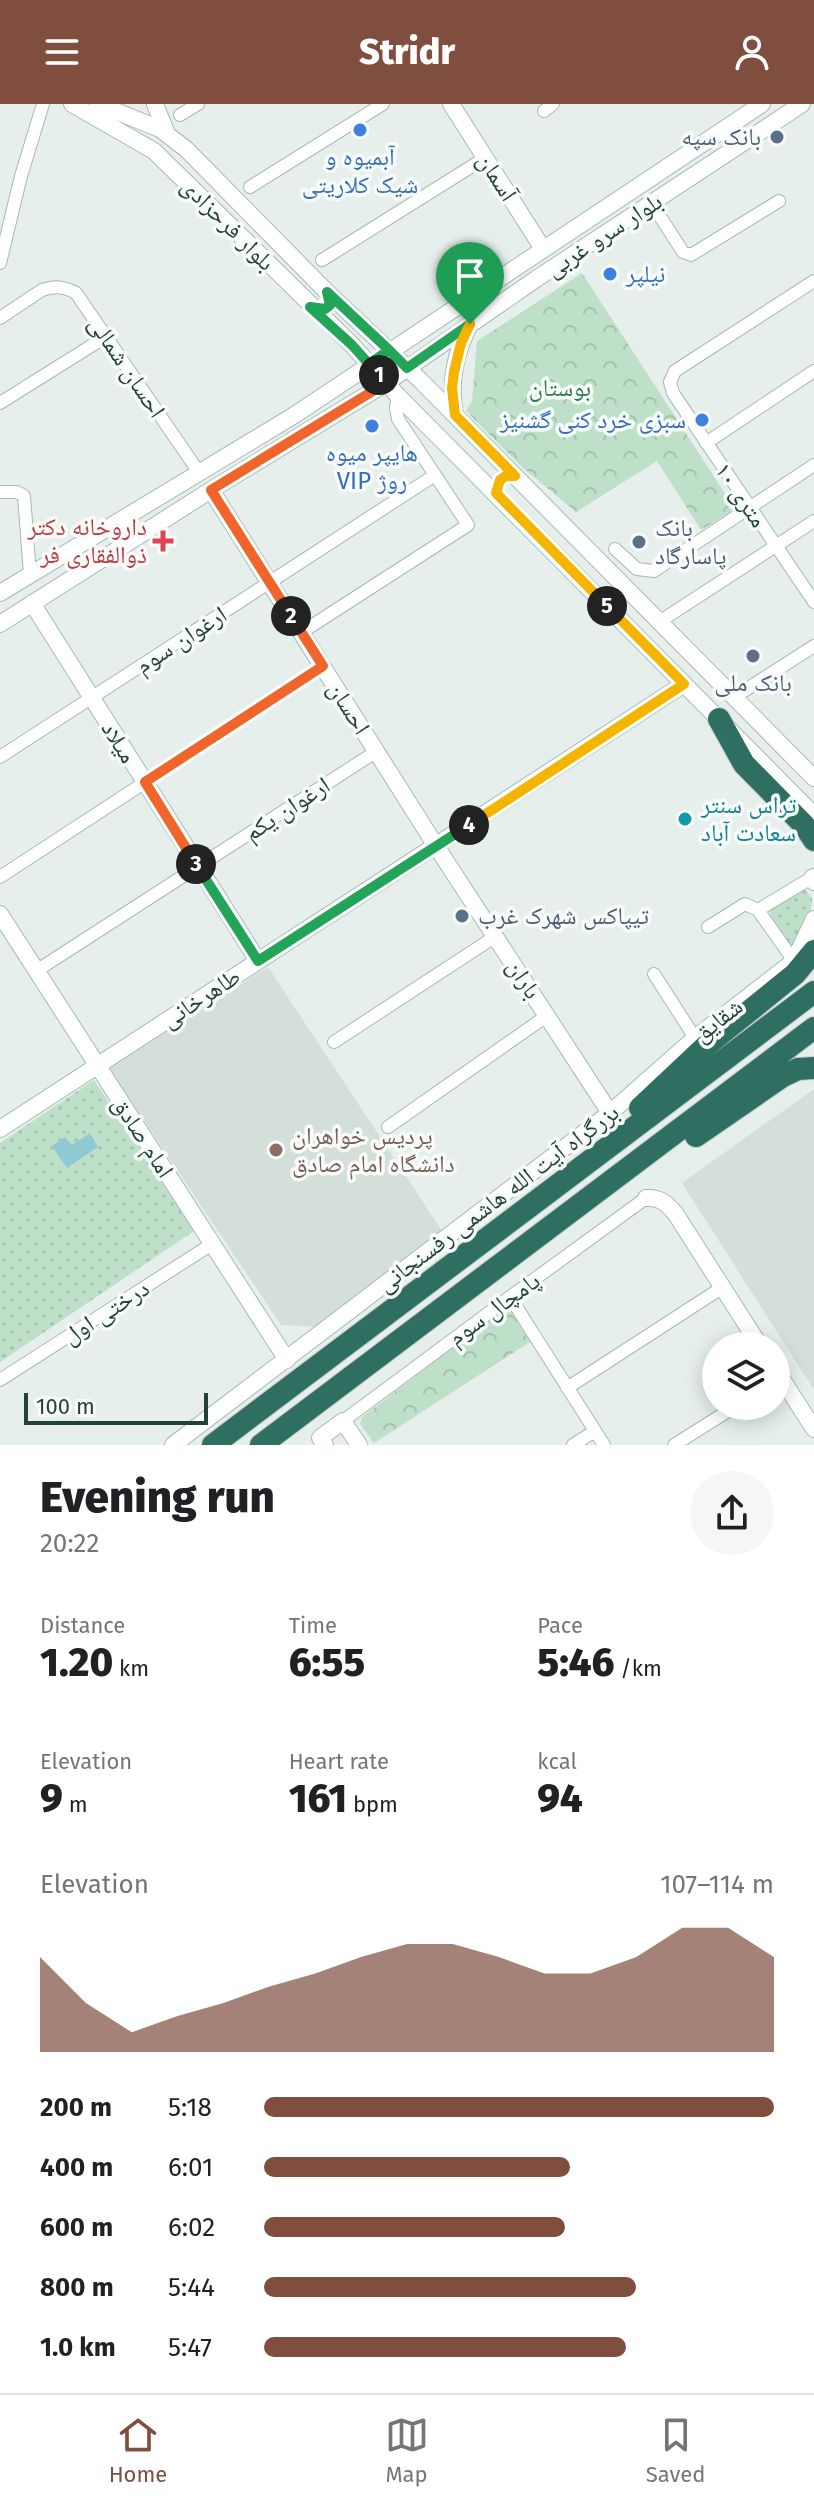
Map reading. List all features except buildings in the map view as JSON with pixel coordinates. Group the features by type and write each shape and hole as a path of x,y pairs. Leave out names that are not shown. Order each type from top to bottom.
{"highway":[{"path":"719,719 744,764 804,825 814,840"},
{"path":"593,1159 629,1118 696,1055 795,974 804,956"},
{"name":"بزرگراه آیت الله هاشمی رفسنجانی","path":"213,1445 814,992"},
{"path":"261,1445 814,1028"},
{"path":"616,1179 638,1175 783,1076 798,1069 814,1068"}],"main road":[{"name":"بلوار فرحزادی","path":"72,104 154,151 352,345 392,389"},
{"name":"بلوار فرحزادی","path":"98,104 167,134 225,187 327,292 407,368"},
{"path":"132,104 141,144"},
{"path":"155,104 167,134"},
{"name":"آسمان","path":"451,104 543,249"},
{"name":"بلوار سرو غربی","path":"0,593 293,416 762,104"},
{"name":"بلوار سرو غربی","path":"0,624 211,490 392,389 407,368 470,324 802,104"},
{"path":"310,307 325,309 330,305 327,292"},
{"path":"455,415 454,372 461,343 470,324"},
{"path":"407,368 733,698 812,773"},
{"path":"392,389 814,815"},
{"path":"496,493 500,480 515,476"},
{"name":"احسان","path":"211,490 436,846"},
{"name":"میلاد","path":"32,603 258,961"},
{"name":"طاهرخانی","path":"0,1129 684,684"},
{"name":"باران","path":"436,846 610,1113"},
{"name":"امام صادق","path":"0,914 287,1360"},
{"name":"شقایق","path":"173,1445 610,1113 695,1038 804,956 814,919"},
{"path":"646,1198 654,1197 669,1206 751,1332"},
{"path":"790,1394 814,1429"},
{"path":"318,1443 343,1421 359,1445"}],"street":[{"path":"0,263 21,176 43,104"},
{"path":"180,115 198,104"},
{"path":"250,187 383,104"},
{"path":"322,260 485,158"},
{"path":"652,204 683,252 691,255 779,201"},
{"name":"۱۰ متری","path":"814,281 675,371 670,387 814,602"},
{"name":"احسان شمالی","path":"0,318 42,290 60,286 76,293 198,471"},
{"path":"0,403 107,336"},
{"path":"706,443 814,371"},
{"path":"302,632 468,525 398,419 392,389"},
{"path":"615,549 637,569 654,571 814,465"},
{"name":"ارغوان سوم","path":"0,757 435,475"},
{"path":"0,492 17,492 24,496 30,575"},
{"path":"659,622 814,521"},
{"path":"733,698 814,646"},
{"path":"0,877 323,666"},
{"name":"ارغوان یکم","path":"36,971 377,751"},
{"path":"758,910 814,880"},
{"path":"708,927 745,904 758,910 804,956"},
{"path":"334,1042 496,936"},
{"path":"654,974 695,1038"},
{"path":"388,1127 548,1015"},
{"name":"پامچال سوم","path":"343,1421 646,1198"},
{"name":"درختی اول","path":"0,1380 212,1244"},
{"path":"567,1388 723,1287"},
{"path":"510,1297 604,1445"},
{"path":"674,1445 714,1420"},
{"path":"573,1445 595,1431"}],"shaded area":[{"name":"پردیس خواهران دانشگاه امام صادق","path":"268,967 442,1231 316,1327 281,1325 109,1068"},
{"path":"814,1089 814,1390 790,1352 790,1332 777,1332 682,1183"}],"green space":[{"name":"بوستان","path":"582,273 735,509 701,530 657,461 576,512 522,467 466,411 472,401 477,341"},
{"path":"803,887 812,898 809,919 792,948 771,918 769,908"},
{"path":"94,1080 194,1231 0,1362 0,1143"},
{"path":"507,1306 530,1342 374,1443 360,1424 362,1417"}],"water":[{"path":"90,1133 98,1147 67,1168 52,1146 65,1137 72,1145"}],"place":[{"name":"آبمیوه و شیک کلاریتی","path":"360,130"},
{"name":"بانک سپه","path":"777,137"},
{"name":"نیلپر","path":"610,274"},
{"name":"سبزی خرد کنی گشنیز","path":"702,420"},
{"name":"هایپر میوه VIP روژ","path":"372,426"},
{"name":"داروخانه دکتر ذوالفقاری فر","path":"163,541"},
{"name":"بانک پاسارگاد","path":"639,542"},
{"name":"بانک ملی","path":"753,656"},
{"name":"تراس سنتر سعادت آباد","path":"685,819"},
{"name":"تیپاکس شهرک غرب","path":"462,916"},
{"name":"پردیس خواهران دانشگاه امام صادق","path":"276,1150"}],"route":[{"path":"470,324 407,368 389,350 369,364 310,307 325,309 330,305 327,292 389,350 369,364 386,383 211,490 323,666 145,782 258,961 684,684 496,493 500,480 515,476 455,415 452,398 461,343 470,324"}]}
